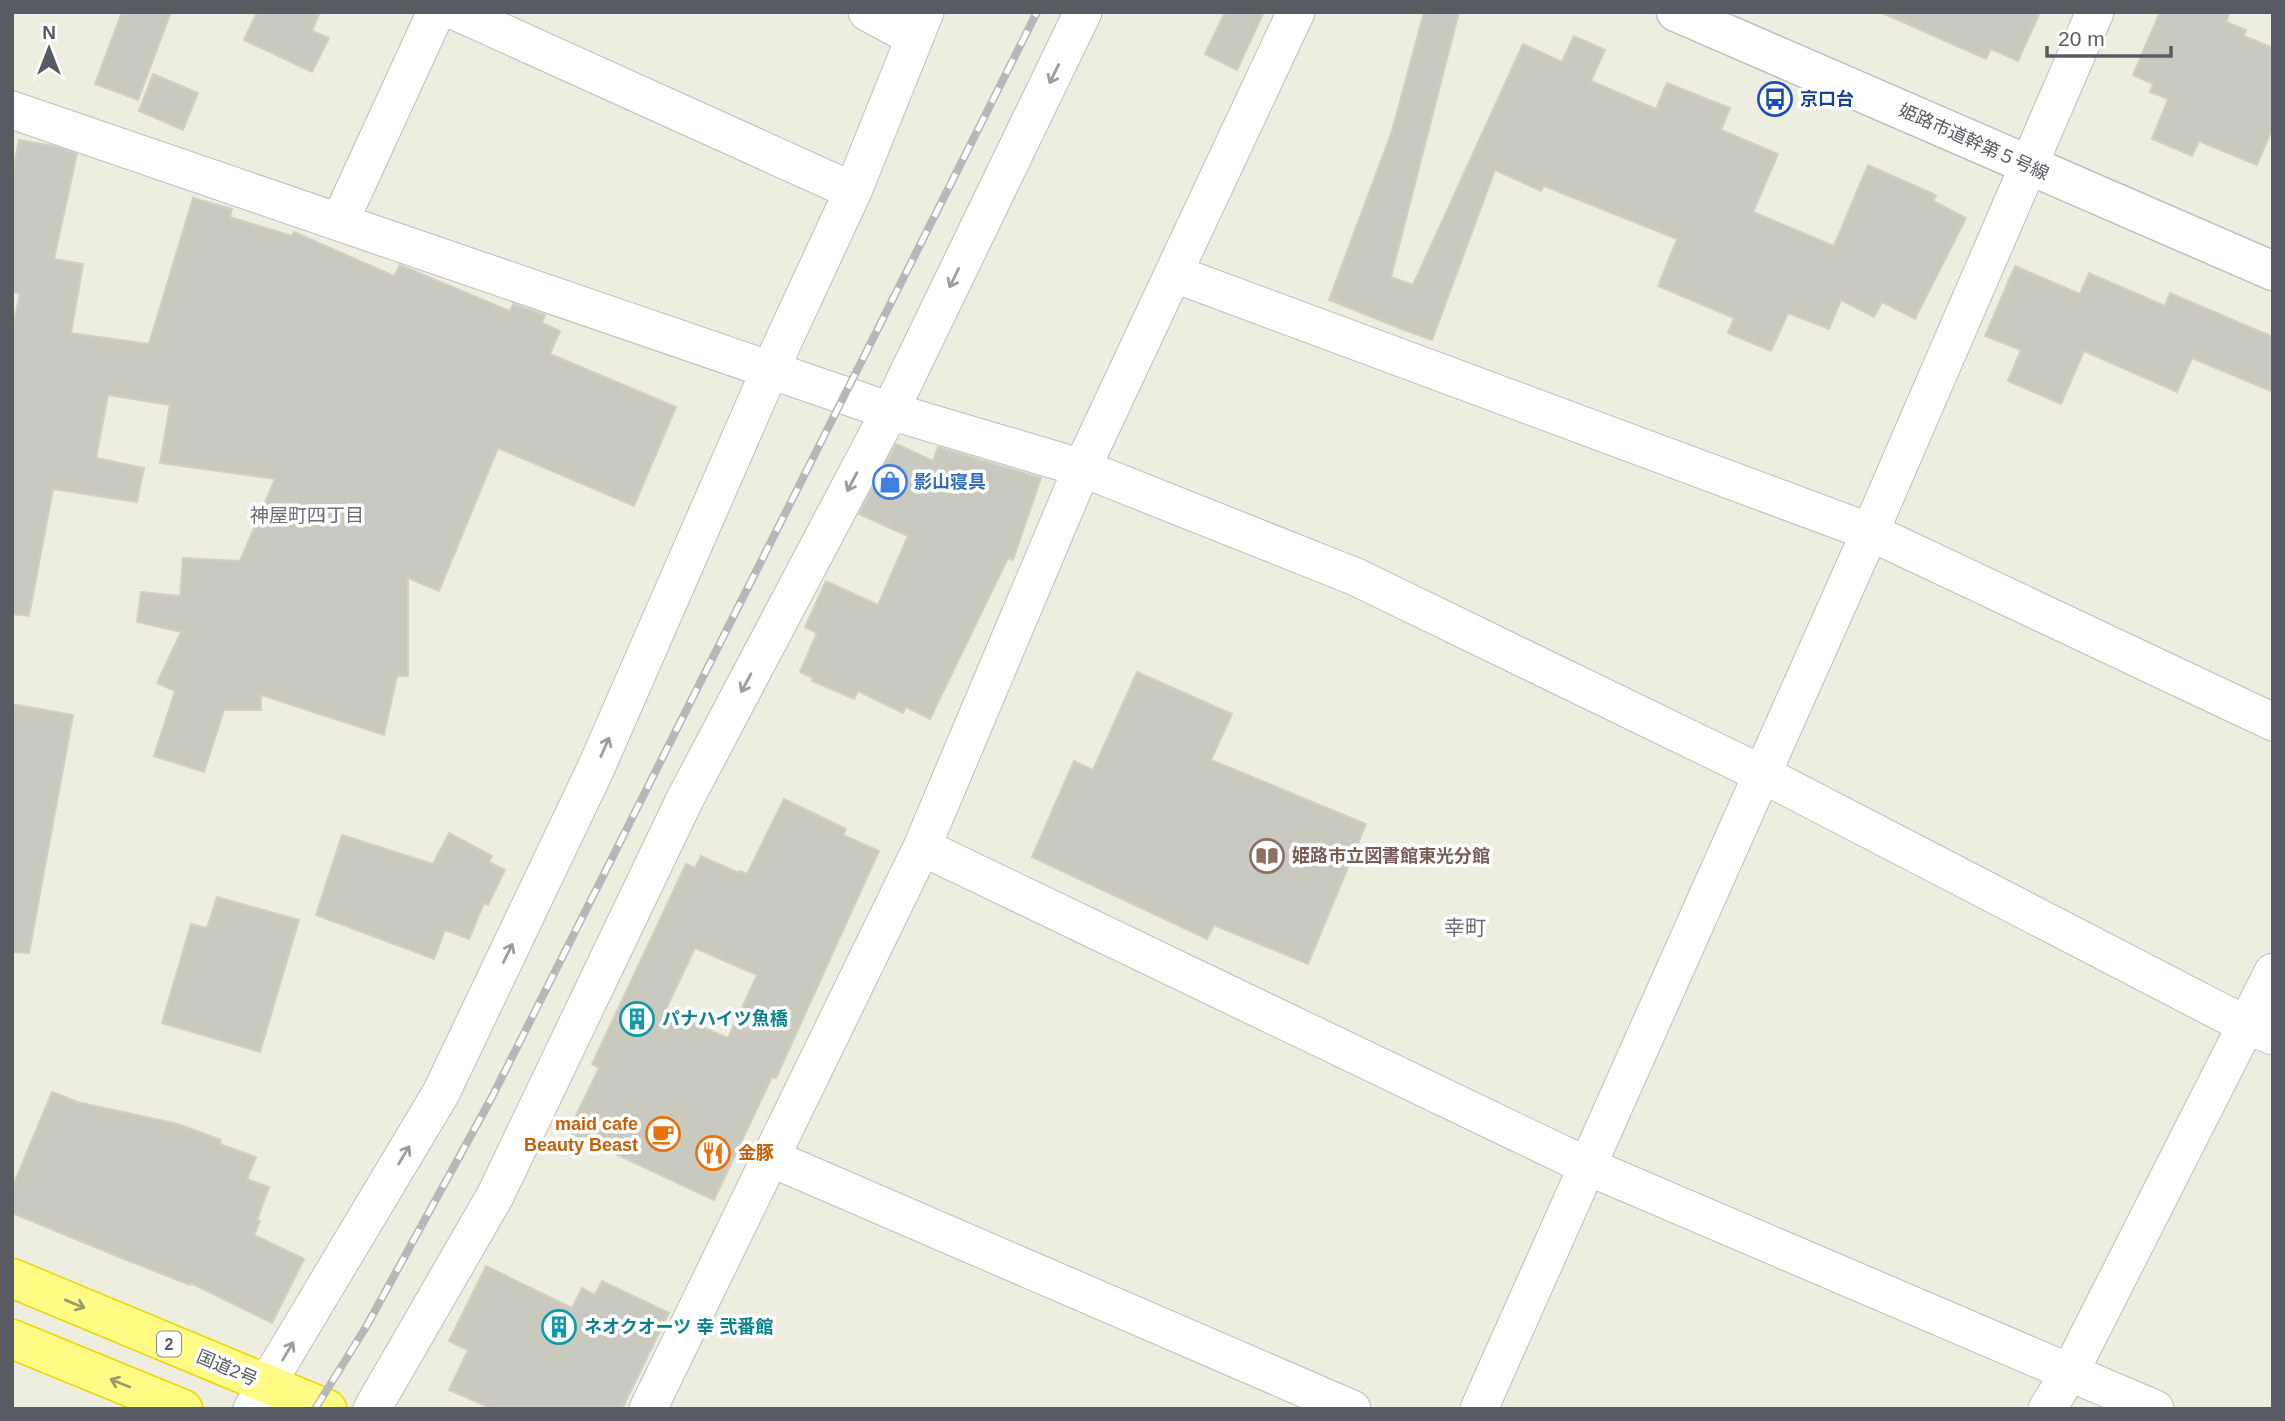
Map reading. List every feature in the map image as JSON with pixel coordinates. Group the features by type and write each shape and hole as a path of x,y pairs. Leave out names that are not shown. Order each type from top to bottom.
{"highway":[{"name":"国道2号","path":"12,1278 260,1397 327,1409"},
{"path":"12,1339 183,1409"}],"street":[{"path":"340,220 436,12"},
{"path":"457,12 853,191"},
{"path":"260,1397 441,1093 596,768 770,370 853,191 919,25 867,12"},
{"path":"372,1409 495,1196 685,799 890,411 1083,12"},
{"path":"648,1409 922,847 1082,468 1296,12"},
{"name":"姫路市道幹第５号線","path":"1676,12 2273,271"},
{"path":"1479,1409 1870,531 2095,12"},
{"path":"12,110 340,220 890,411 1082,468 1356,577 1762,774 2259,1030"},
{"path":"1175,274 1870,531 2273,722"},
{"path":"922,847 1589,1167 2155,1409"},
{"path":"2047,1409 2259,1030 2273,972"},
{"path":"771,1158 1352,1409"}],"building":[{"path":"122,12 171,12 138,100 95,84"},
{"path":"257,12 320,12 312,31 329,38 312,72 244,40"},
{"path":"1225,12 1264,12 1237,70 1205,54"},
{"path":"1424,12 1459,12 1391,277 1413,285 1523,44 1562,62 1574,36 1605,50 1591,81 1656,109 1667,83 1730,108 1721,130 1778,154 1753,212 1834,246 1868,165 1936,195 1933,201 1966,218 1915,319 1882,302 1874,317 1841,300 1829,329 1788,313 1771,351 1728,333 1734,318 1658,286 1677,239 1544,186 1541,191 1495,170 1432,340 1399,328 1329,300 1392,131"},
{"path":"1880,12 2040,12 2018,61 1991,49 1986,59"},
{"path":"2160,12 2230,12 2226,22 2246,30 2244,36 2273,48 2273,127 2257,165 2199,141 2192,156 2152,139 2168,99 2150,92 2153,84 2133,75"},
{"path":"153,74 198,93 183,130 139,111"},
{"path":"19,140 54,146 77,154 54,259 83,264 71,333 149,344 193,198 232,209 230,217 292,236 294,232 394,276 400,265 510,311 513,304 545,315 542,323 560,331 550,354 676,407 634,506 498,448 439,591 408,578 408,676 397,676 384,735 261,695 261,710 224,710 204,772 154,756 175,691 157,683 181,632 137,622 141,592 180,596 183,558 240,561 275,479 160,463 170,405 108,395 96,458 144,468 137,502 53,489 29,616 12,614 12,329 20,294 12,292 12,175"},
{"path":"2015,266 2080,294 2089,273 2165,306 2170,293 2273,337 2273,392 2192,358 2177,392 2084,351 2061,404 2008,381 2021,350 1985,336"},
{"path":"896,444 933,461 938,447 1041,478 1013,560 1008,558 930,719 906,707 903,713 858,691 854,699 812,681 813,678 800,672 817,633 805,627 826,581 878,605 908,536 859,514"},
{"path":"1137,672 1232,714 1211,760 1366,824 1308,964 1214,925 1207,939 1032,857 1074,761 1093,770"},
{"path":"12,704 73,715 29,953 12,952"},
{"path":"784,799 846,829 843,835 879,851 776,1078 772,1077 714,1200 568,1132 599,1068 592,1064 686,864 695,868 701,856 747,874","holes":["695,948 757,975 728,1038 665,1011"]},
{"path":"449,833 492,856 489,862 505,870 488,905 484,903 469,939 445,930 434,959 316,915 342,835 433,864"},
{"path":"217,897 299,920 260,1052 162,1023 191,924 207,928"},
{"path":"52,1092 77,1102 178,1124 256,1157 247,1179 269,1187 254,1235 304,1259 272,1323 191,1283 190,1285 12,1213 12,1188"},
{"name":"ネオクオーツ 幸 弐番館","path":"486,1266 572,1308 582,1288 595,1295 602,1281 669,1313 622,1409 493,1409 449,1390 468,1350 449,1341"}],"railway":[{"path":"315,1409 366,1327 492,1097 1037,12"}],"place":[{"name":"京口台","path":"1775,99"},
{"name":"影山寝具","path":"890,482"},
{"name":"姫路市立図書館東光分館","path":"1267,856"},
{"name":"パナハイツ魚橋","path":"637,1019"},
{"name":"maid cafe Beauty Beast","path":"663,1134"},
{"name":"金豚","path":"713,1153"},
{"name":"ネオクオーツ 幸 弐番館","path":"559,1327"}],"district":[{"name":"神屋町四丁目","path":"307,515"},
{"name":"幸町","path":"1465,928"}]}
